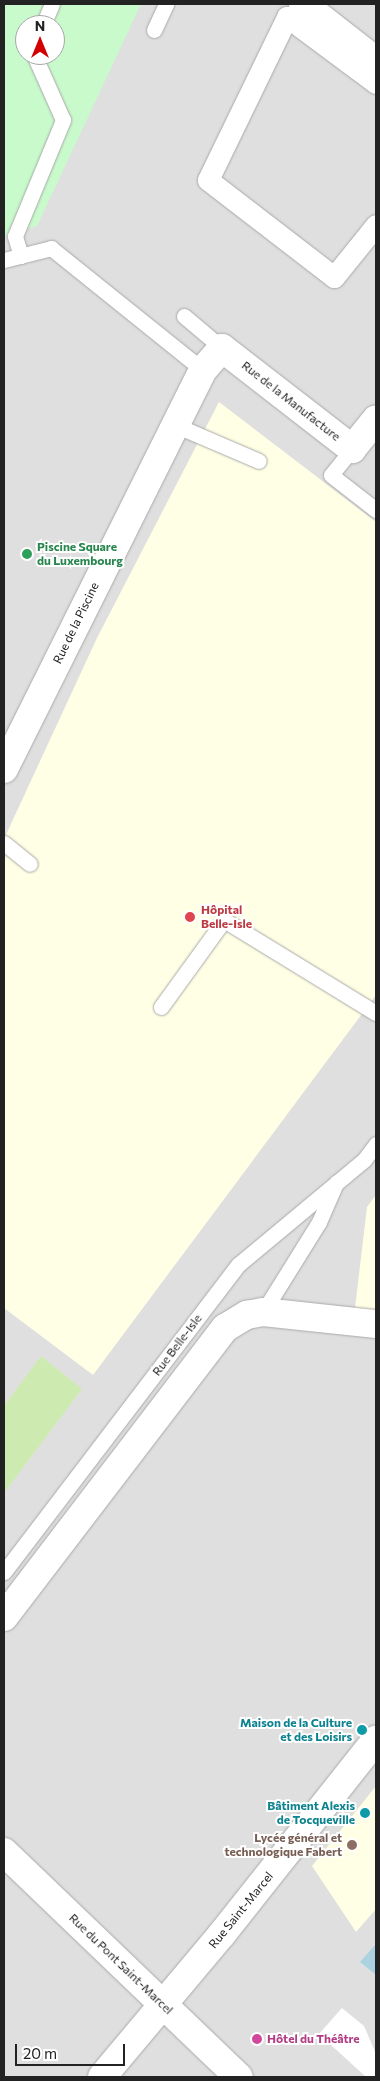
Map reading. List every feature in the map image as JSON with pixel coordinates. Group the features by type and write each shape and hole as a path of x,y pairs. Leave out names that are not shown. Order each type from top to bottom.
{"street":[{"path":"303,4 376,61"},
{"path":"376,83 287,16 208,180 334,277 376,226"},
{"path":"203,370 222,348"},
{"name":"Rue de la Manufacture","path":"222,348 352,449 376,419"},
{"name":"Rue de la Piscine","path":"4,769 203,370"},
{"path":"4,1617 225,1328 255,1313 376,1324"},
{"name":"Rue Saint-Marcel","path":"102,2077 163,2005 376,1740"},
{"name":"Rue du Pont Saint-Marcel","path":"4,1852 239,2077"}],"lane":[{"path":"154,30 166,4"},
{"path":"21,256 15,236 63,120 38,65"},
{"path":"4,260 51,248 203,370"},
{"path":"184,316 222,348"},
{"path":"175,425 259,460"},
{"path":"352,449 331,475 376,510"},
{"path":"4,843 30,864"},
{"path":"161,1007 224,920 376,1013"},
{"name":"Rue Belle-Isle","path":"4,1572 239,1264 338,1179 364,1160 376,1144"},
{"path":"255,1313 319,1222 338,1179"}],"shaded area":[{"path":"66,4 376,4 376,2077 4,2077 4,135 49,65 65,65 64,15"},
{"name":"Hôpital Belle-Isle","path":"219,402 376,522 376,995 93,1375 4,1308 4,839 97,638"},
{"path":"376,1195 376,1310 355,1308 367,1207"},
{"name":"Lycée général et technologique Fabert","path":"376,1786 376,1909 356,1932 312,1866"}],"green space":[{"path":"4,4 141,4 37,226 4,236"},
{"path":"41,1356 82,1389 4,1493 4,1406"}],"water":[{"path":"376,1944 376,1975 360,1962"}],"pier":[{"path":"342,2008 364,2026 376,2054 376,2077 366,2077 319,2034"}],"place":[{"name":"Piscine Square du Luxembourg","path":"27,554"},
{"name":"Hôpital Belle-Isle","path":"190,917"},
{"name":"Maison de la Culture et des Loisirs","path":"362,1730"},
{"name":"Bâtiment Alexis de Tocqueville","path":"365,1813"},
{"name":"Lycée général et technologique Fabert","path":"352,1845"},
{"name":"Hôtel du Théâtre","path":"257,2039"}]}
